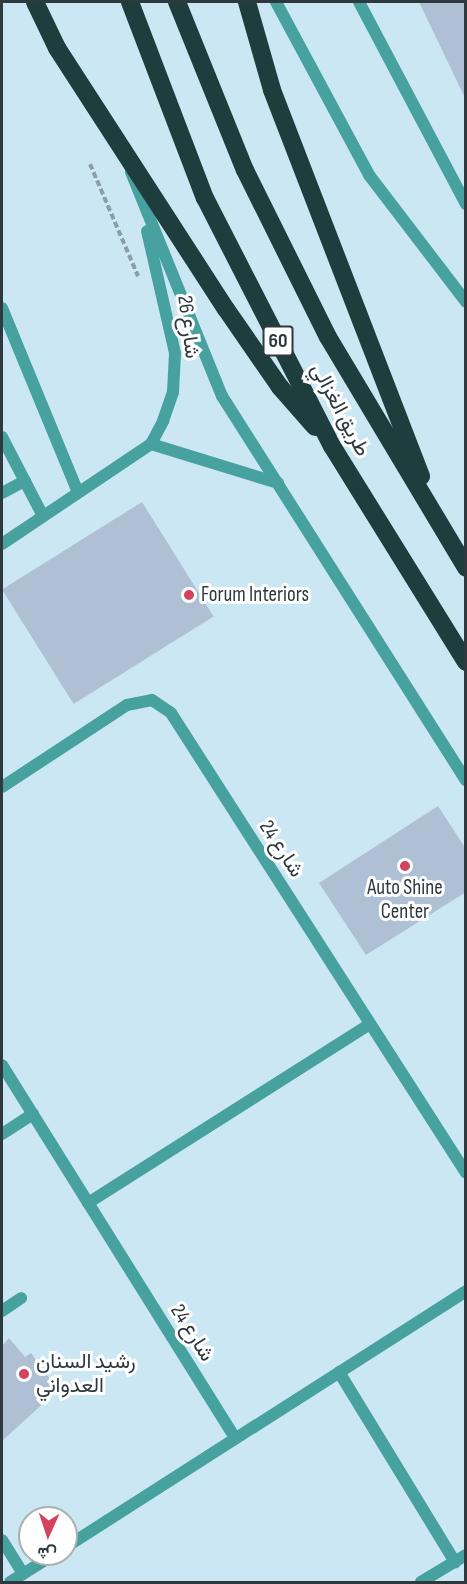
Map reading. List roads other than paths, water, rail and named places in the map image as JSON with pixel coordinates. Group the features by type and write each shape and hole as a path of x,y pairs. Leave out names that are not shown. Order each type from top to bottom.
{"highway":[{"path":"35,2 57,48 280,387 332,446"},
{"name":"طريق الغزالي","path":"130,2 205,198 332,446 465,662"},
{"name":"طريق الغزالي","path":"177,2 245,170 323,327 465,568"},
{"path":"247,2 272,90 440,525"}],"street":[{"path":"276,2 369,175 465,302"},
{"path":"359,2 465,204"},
{"path":"125,154 144,213 222,396 465,780"},
{"name":"شارع 26","path":"144,213 174,354 172,392 151,444"},
{"path":"2,308 78,492"},
{"path":"2,437 43,516"},
{"path":"2,544 151,444 278,483"},
{"path":"2,493 25,481"},
{"name":"شارع 24","path":"2,787 127,705 152,700 171,713 465,1173"},
{"path":"88,1203 369,1024"},
{"name":"شارع 24","path":"2,1065 235,1438"},
{"path":"2,1134 33,1114"},
{"path":"78,1539 465,1291"},
{"path":"2,1311 21,1298"},
{"path":"339,1372 460,1558 421,1582"},
{"path":"2,1540 23,1574"},
{"path":"10,1582 36,1566"}],"place":[{"name":"Forum Interiors","path":"189,595"},
{"name":"Auto Shine Center","path":"405,866"},
{"name":"رشيد السنان العدواني","path":"24,1374"}]}
